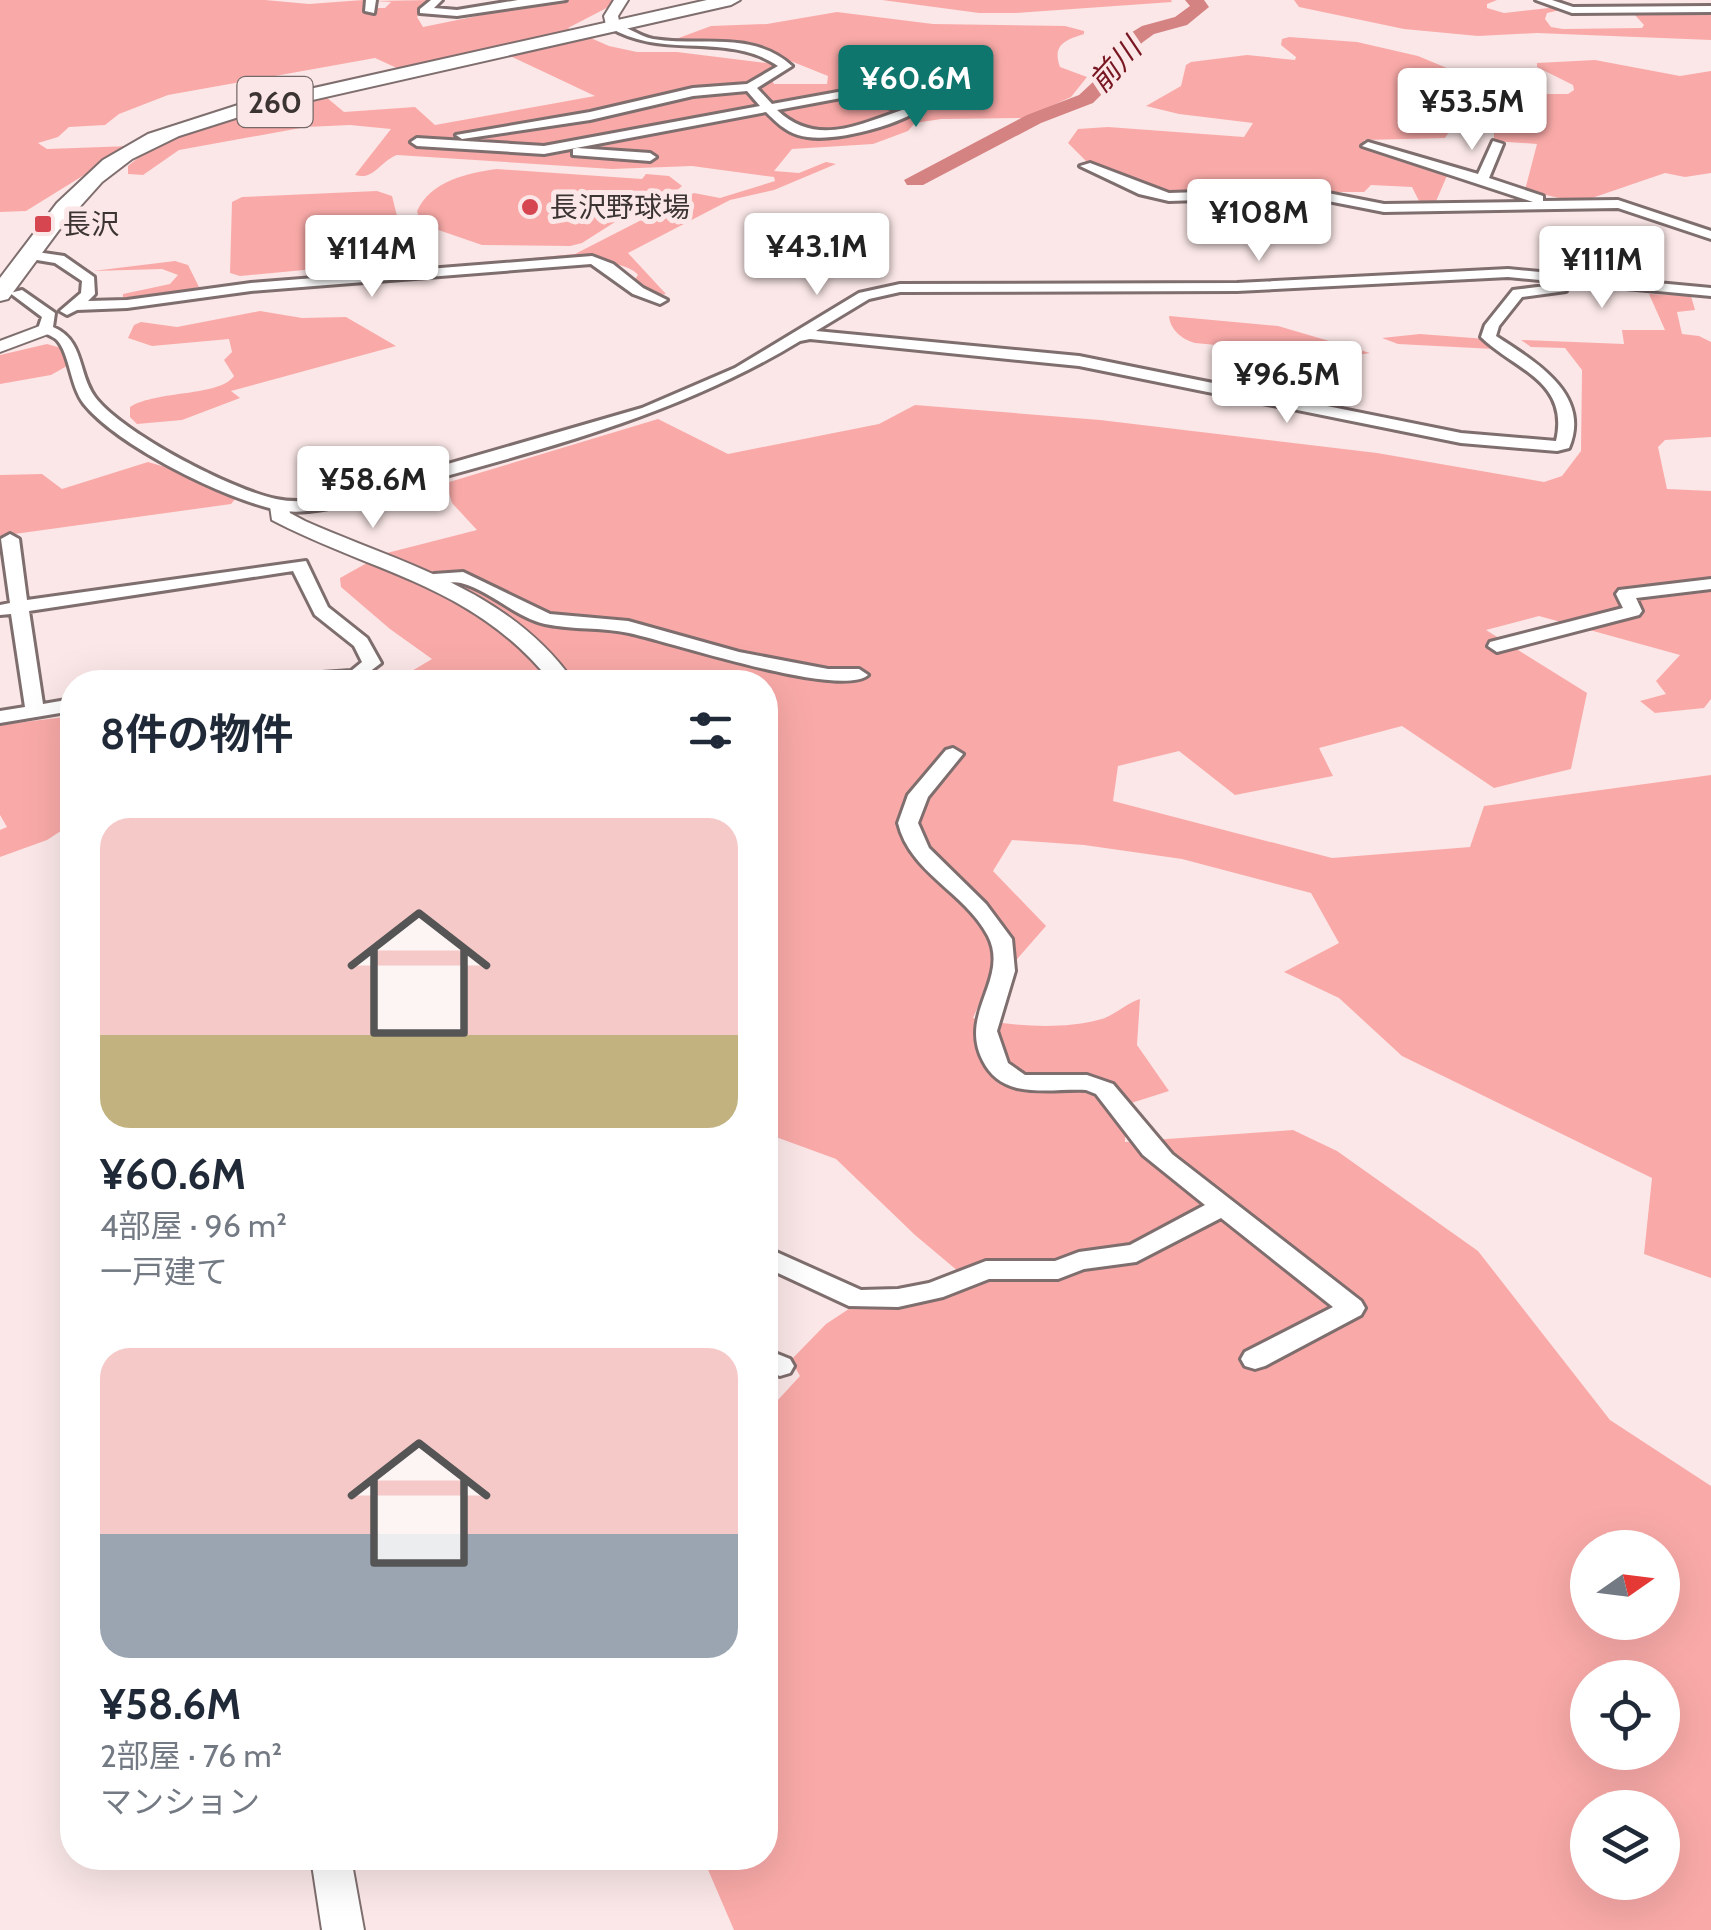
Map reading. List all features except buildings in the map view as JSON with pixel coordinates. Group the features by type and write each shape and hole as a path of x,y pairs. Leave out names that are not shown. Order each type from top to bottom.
{"highway":[{"name":"260","path":"9,293 30,255 86,186 108,166 167,133 238,111 732,0"}],"street":[{"path":"437,0 424,11 457,13 561,0"},
{"path":"621,0 611,16 613,25 624,34 646,40 752,46 786,66 750,86 694,92 590,116 418,142 650,157"},
{"path":"1541,0 1572,10 1711,10"},
{"path":"544,150 770,108 849,94 915,109 828,133 792,129 770,108 750,86"},
{"path":"700,121 714,138"},
{"path":"1482,180 1496,144"},
{"path":"1368,146 1560,207"},
{"path":"1086,166 1144,191 1169,197 1232,196 1282,188 1384,208 1618,204 1637,207 1692,232 1711,235"},
{"path":"0,347 76,306 88,294 89,280 59,259 30,255"},
{"path":"76,306 127,304 252,286 592,260 608,266 632,290 660,300"},
{"path":"9,293 63,338 90,401 116,426 244,495 280,506 333,502 648,411 740,371 864,296 930,285 1145,290 1508,273 1711,292"},
{"path":"796,337 810,335 1078,361 1462,438 1557,446 1563,445 1566,435 1564,405 1558,390 1488,337 1511,298 1533,289 1669,288"},
{"path":"280,506 279,516 305,530 434,580 491,614 554,670"},
{"path":"10,539 21,607 24,659 35,711"},
{"path":"0,610 300,565 309,594 326,617 364,646 372,663 363,670"},
{"path":"434,580 463,577 546,619 628,626 737,658 859,676"},
{"path":"1498,646 1633,611 1625,594 1711,584"},
{"path":"0,717 60,707"},
{"path":"953,754 911,808 908,822 912,840 922,856 985,912 1006,952 1005,968 983,1025 986,1045 999,1069 1010,1078 1033,1083 1088,1082 1106,1090 1158,1157 1352,1308 1254,1359"},
{"path":"778,1262 858,1299 898,1298 934,1291 986,1270 1058,1270 1079,1261 1136,1253 1223,1206"},
{"path":"332,1870 342,1930"}],"shaded area":[{"path":"0,0 265,0 309,4 363,0 367,8 385,8 391,2 373,1 433,0 417,17 423,27 536,4 526,0 622,0 568,28 609,46 637,52 677,52 775,64 780,69 769,75 774,84 827,84 828,76 751,45 676,39 711,26 767,24 837,12 933,24 1065,26 1084,34 1059,48 1060,67 1087,77 1071,97 1025,118 941,119 915,123 908,131 873,144 792,149 774,171 799,173 826,162 836,164 774,190 730,200 628,253 666,294 653,296 633,282 638,275 624,266 601,262 539,262 427,273 468,264 575,254 694,193 720,198 775,181 774,177 692,166 612,169 397,155 362,176 355,175 391,129 350,125 306,127 179,150 143,175 128,174 128,166 147,152 195,129 250,111 303,100 326,97 344,112 415,107 435,125 595,96 506,54 412,75 375,58 168,95 119,114 105,125 69,127 58,137 38,143 47,149 131,146 26,211 0,212"},
{"path":"882,0 1171,0 1172,2 979,13"},
{"path":"1294,0 1497,0 1487,4 1487,8 1504,13 1558,7 1560,10 1547,13 1545,19 1551,27 1563,29 1642,28 1644,25 1634,14 1711,12 1711,40 1537,33 1478,36 1404,29 1299,7"},
{"path":"1282,39 1357,42 1418,56 1466,76 1520,83 1548,94 1568,94 1574,90 1573,85 1537,67 1537,63 1595,60 1680,76 1711,71 1711,173 1685,177 1665,173 1592,198 1563,199 1525,190 1537,144 1494,141 1494,129 1453,126 1445,138 1364,140 1364,146 1449,171 1434,206 1421,205 1412,187 1371,185 1364,192 1320,192 1291,182 1231,194 1169,196 1091,166 1068,143 1078,129 1108,127 1244,137 1253,123 1146,106 1181,86 1186,65 1191,62 1247,55 1295,60 1281,45"},
{"name":"長沢野球場","path":"497,169 642,179 646,174 669,176 682,186 670,196 659,194 582,243 570,246 482,245 421,224 417,211 431,192 462,176"},
{"path":"377,191 392,196 408,260 240,276 230,273 232,202 242,197"},
{"path":"175,261 188,265 199,287 123,300 123,294 170,284 178,275 162,269 93,271"},
{"path":"1649,294 1691,296 1695,310 1677,312 1682,334 1711,342 1711,437 1665,440 1658,447 1667,489 1711,491 1711,699 1704,708 1655,713 1640,701 1666,694 1656,681 1680,655 1539,616 1486,630 1587,693 1571,769 1494,788 1402,726 1319,748 1333,776 1235,795 1179,751 1118,766 1113,801 1332,858 1470,847 1484,806 1711,775 1711,1278 1644,1254 1652,1178 1402,1056 1339,998 1284,972 1339,943 1311,893 1182,859 1084,845 1012,840 993,871 1046,926 981,1000 973,1018 1019,1025 1068,1025 1103,1018 1140,999 1137,1045 1169,1091 1125,1105 1125,1142 1293,1130 1337,1151 1478,1251 1610,1420 1711,1486 1711,1930 734,1930 708,1870 778,1870 778,1400 800,1376 791,1360 826,1324 864,1299 965,1277 836,1159 778,1138 778,670 413,670 432,659 341,587 340,578 383,554 477,530 452,503 446,483 658,419 728,454 879,424 915,405 1100,420 1377,453 1544,482 1562,476 1581,451 1582,370 1565,348 1531,347 1521,340 1624,344 1622,330 1665,330"},
{"path":"260,311 302,318 346,317 396,346 231,391 240,398 182,420 137,424 130,417 130,407 142,402 202,391 234,376 224,360 232,352 229,339 152,346 128,338 134,325 141,322 177,327"},
{"path":"1169,316 1278,326 1370,353 1345,357 1195,343 1178,334"},
{"path":"1420,334 1486,339 1494,349 1398,344 1382,338"},
{"path":"47,344 61,348 67,366 51,375 0,384 0,355"},
{"path":"148,462 183,472 236,498 231,504 0,536 0,475 42,474 62,489"},
{"path":"60,718 60,832 0,857 0,830 7,827 0,815 0,725"}],"waterway":[{"name":"前川","path":"915,180 1034,119 1086,99 1102,84 1104,70 1113,59 1148,30 1181,21 1200,7 1194,0"}],"place":[{"name":"長沢野球場","path":"530,207"},
{"name":"長沢","path":"43,224"}]}
